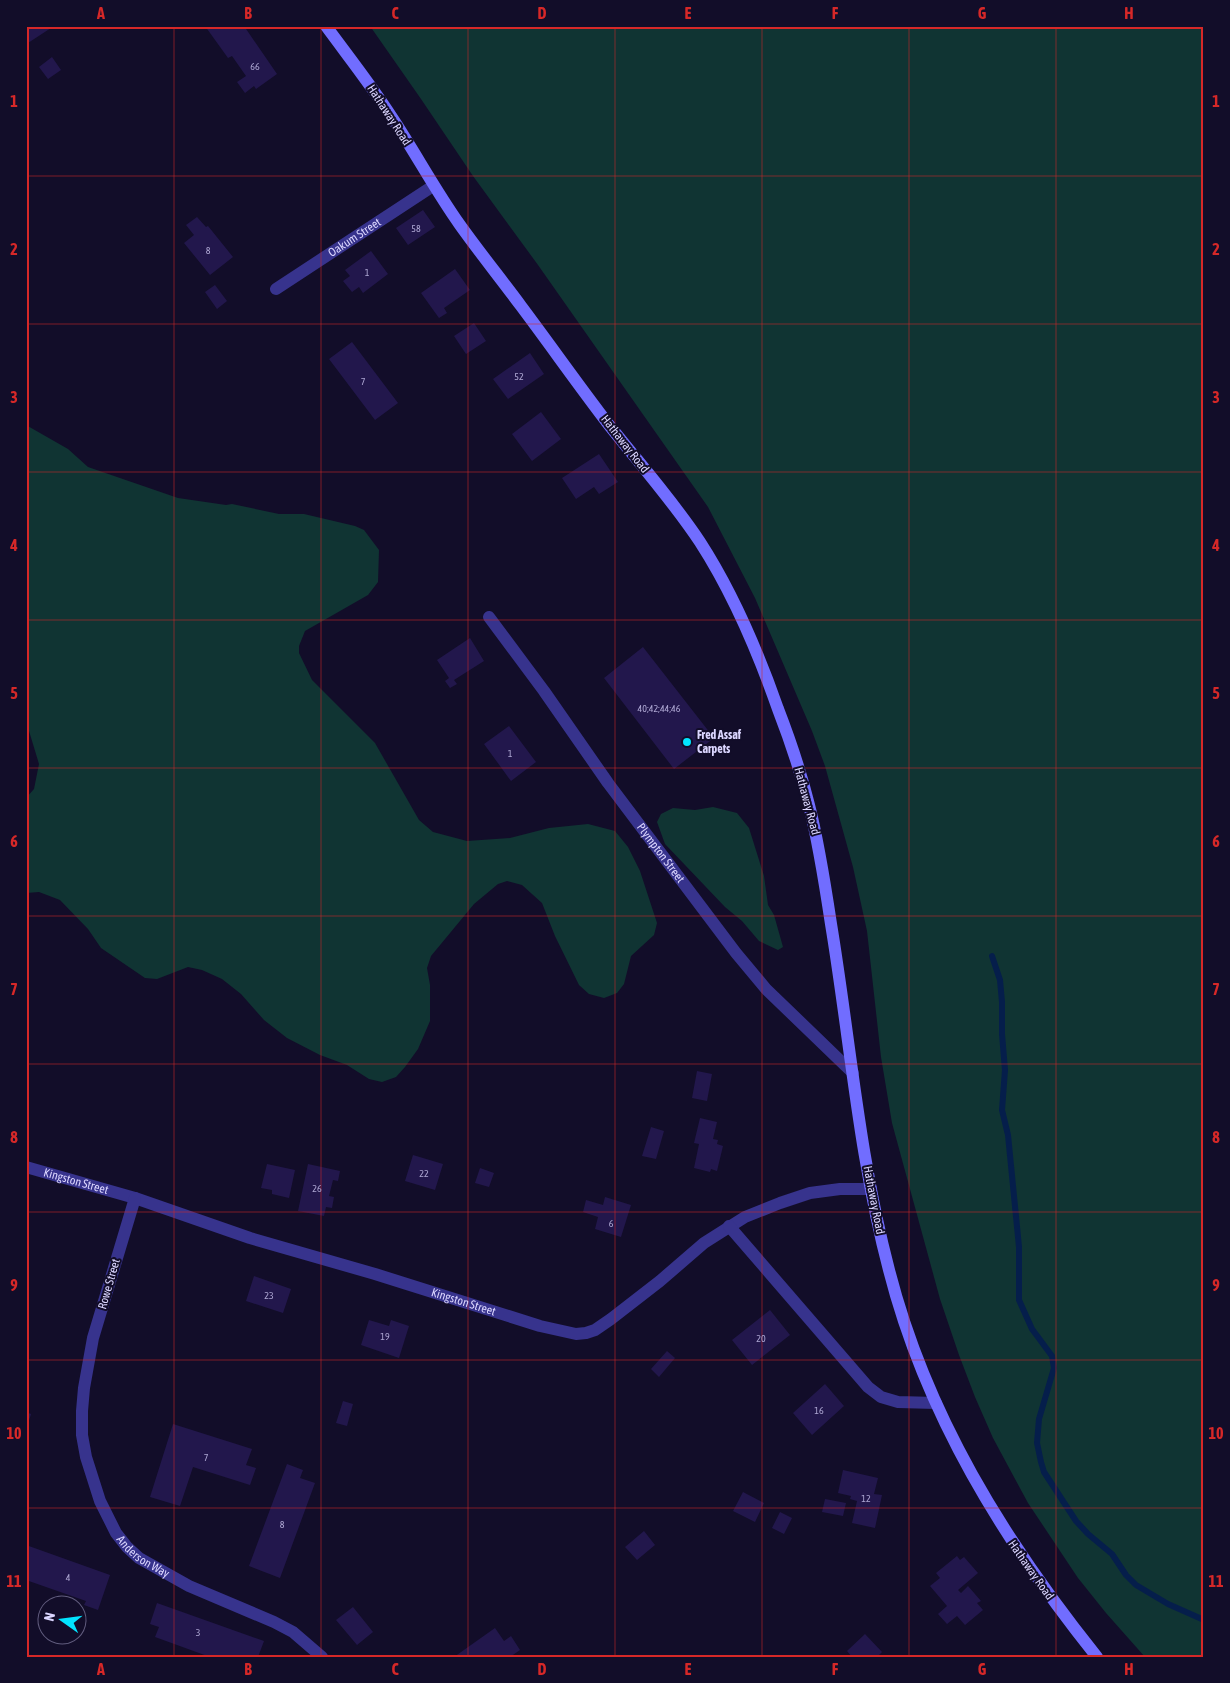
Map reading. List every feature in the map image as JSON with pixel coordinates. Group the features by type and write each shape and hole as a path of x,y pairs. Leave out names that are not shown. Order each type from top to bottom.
{"main road":[{"name":"Hathaway Road","path":"326,26 367,80 433,186 460,225 607,422 672,502 701,544 740,618 777,704 809,804 827,894 871,1189 888,1269 910,1340 936,1403 969,1471 1007,1535 1051,1598 1097,1657"}],"street":[{"name":"Oakum Street","path":"276,289 433,186"},
{"name":"Plympton Street","path":"489,617 614,791 736,953 766,989 853,1072"},
{"name":"Kingston Street","path":"26,1167 135,1198 250,1238 375,1274 540,1326 576,1334 595,1330 627,1308 704,1242 729,1226 762,1209 810,1193 840,1189 871,1189"},
{"name":"Rowe Street","path":"87,1370 94,1338 135,1198"},
{"path":"729,1226 868,1387 881,1397 898,1402 936,1403"},
{"name":"Anderson Way","path":"87,1370 82,1411 82,1435 86,1457 92,1479 108,1517 116,1533 127,1547 153,1566 189,1586 274,1622 292,1632 322,1657"}],"green space":[{"path":"370,26 1204,26 1204,1657 1145,1657 1078,1578 1028,1503 993,1438 975,1397 940,1299 892,1123 881,1057 867,931 853,867 825,766 755,598 708,507 473,176"},
{"path":"26,425 68,449 88,467 178,498 226,505 232,504 279,514 304,514 355,526 364,530 379,550 378,582 368,595 305,631 299,646 299,653 312,680 375,743 419,820 433,832 467,841 510,838 549,828 588,824 615,831 628,847 640,871 657,923 654,935 631,956 624,984 617,993 604,998 589,994 579,985 555,936 542,903 522,885 507,881 498,884 474,904 431,956 427,968 430,985 430,1021 418,1049 405,1067 396,1077 382,1082 369,1079 347,1065 320,1055 287,1038 264,1020 241,994 222,979 202,970 188,967 157,979 145,978 101,948 88,929 60,900 39,892 26,893 26,798 34,789 39,764 26,721"},
{"path":"713,807 737,813 749,828 764,876 768,905 774,915 783,947 778,950 759,941 742,921 725,907 665,844 657,822 661,814 673,808 695,810"}],"building":[{"path":"26,26 54,26 28,43 26,40"},
{"path":"205,26 244,26 277,74 256,89 254,86 245,93 237,82 246,76 232,56 228,58"},
{"path":"52,57 61,70 48,79 39,67"},
{"path":"423,210 435,227 408,245 396,228"},
{"path":"197,217 206,227 208,226 233,257 210,275 184,243 194,235 186,225"},
{"path":"371,251 388,274 363,293 359,287 352,292 343,281 350,276 345,270"},
{"path":"455,269 470,290 444,308 447,313 439,318 421,293"},
{"path":"215,285 227,301 217,309 205,292"},
{"path":"474,323 486,341 466,354 454,336"},
{"path":"352,342 398,403 375,420 329,359"},
{"path":"530,353 544,374 508,399 493,379"},
{"path":"541,412 561,439 532,461 512,434"},
{"path":"599,454 618,482 599,494 594,487 576,499 562,478"},
{"path":"470,638 484,661 454,680 457,684 450,688 445,681 449,678 437,660"},
{"path":"643,647 714,738 674,769 604,678"},
{"path":"509,726 536,762 511,781 484,744"},
{"path":"697,1071 712,1074 707,1101 692,1098"},
{"path":"700,1118 717,1122 713,1139 718,1140 717,1144 723,1146 717,1171 711,1169 710,1172 694,1168 699,1144 694,1143"},
{"path":"651,1127 664,1131 656,1159 642,1156"},
{"path":"413,1155 443,1164 435,1190 405,1181"},
{"path":"267,1164 295,1170 289,1198 272,1194 272,1190 261,1188"},
{"path":"308,1164 340,1171 338,1181 333,1180 329,1196 334,1197 332,1208 326,1207 324,1216 298,1211"},
{"path":"480,1168 494,1173 489,1187 475,1183"},
{"path":"605,1197 631,1205 621,1237 595,1229 598,1217 583,1212 586,1200 603,1205"},
{"path":"254,1276 291,1289 283,1313 246,1301"},
{"path":"770,1310 790,1335 752,1365 732,1340"},
{"path":"369,1320 389,1326 391,1320 409,1326 399,1358 361,1345"},
{"path":"667,1351 675,1358 659,1377 651,1369"},
{"path":"825,1384 844,1406 812,1435 793,1413"},
{"path":"343,1401 353,1404 347,1426 336,1423"},
{"path":"26,1412 31,1414 27,1427 26,1427"},
{"path":"173,1424 252,1449 246,1465 256,1468 250,1485 193,1467 180,1506 150,1497"},
{"path":"287,1464 303,1470 300,1478 315,1483 280,1578 249,1566"},
{"path":"843,1470 878,1478 874,1494 882,1495 875,1528 852,1523 857,1501 850,1499 851,1496 838,1493"},
{"path":"743,1492 764,1503 755,1522 733,1511"},
{"path":"825,1499 846,1503 843,1516 822,1512"},
{"path":"780,1512 792,1518 784,1534 772,1528"},
{"path":"644,1531 655,1545 637,1560 625,1547"},
{"path":"26,1545 110,1575 98,1610 88,1606 88,1596 72,1596 26,1580"},
{"path":"957,1556 960,1560 964,1557 978,1573 958,1590 961,1593 968,1586 981,1601 977,1603 983,1610 965,1625 957,1616 947,1624 938,1614 947,1606 930,1586 940,1578 936,1573"},
{"path":"157,1603 264,1641 258,1657 210,1657 155,1637 159,1627 150,1624"},
{"path":"353,1607 373,1632 357,1645 336,1620"},
{"path":"495,1628 504,1641 511,1636 520,1650 510,1657 454,1657"},
{"path":"865,1634 882,1652 877,1657 852,1657 847,1651"}],"waterway":[{"path":"992,956 1000,980 1002,1002 1005,1070 1002,1110 1008,1135 1019,1247 1019,1300 1032,1329 1052,1356 1054,1368 1039,1419 1037,1443 1044,1472 1076,1521 1112,1554 1126,1575 1136,1585 1168,1604 1204,1620"}],"place":[{"name":"Fred Assaf Carpets","path":"687,742"}]}
